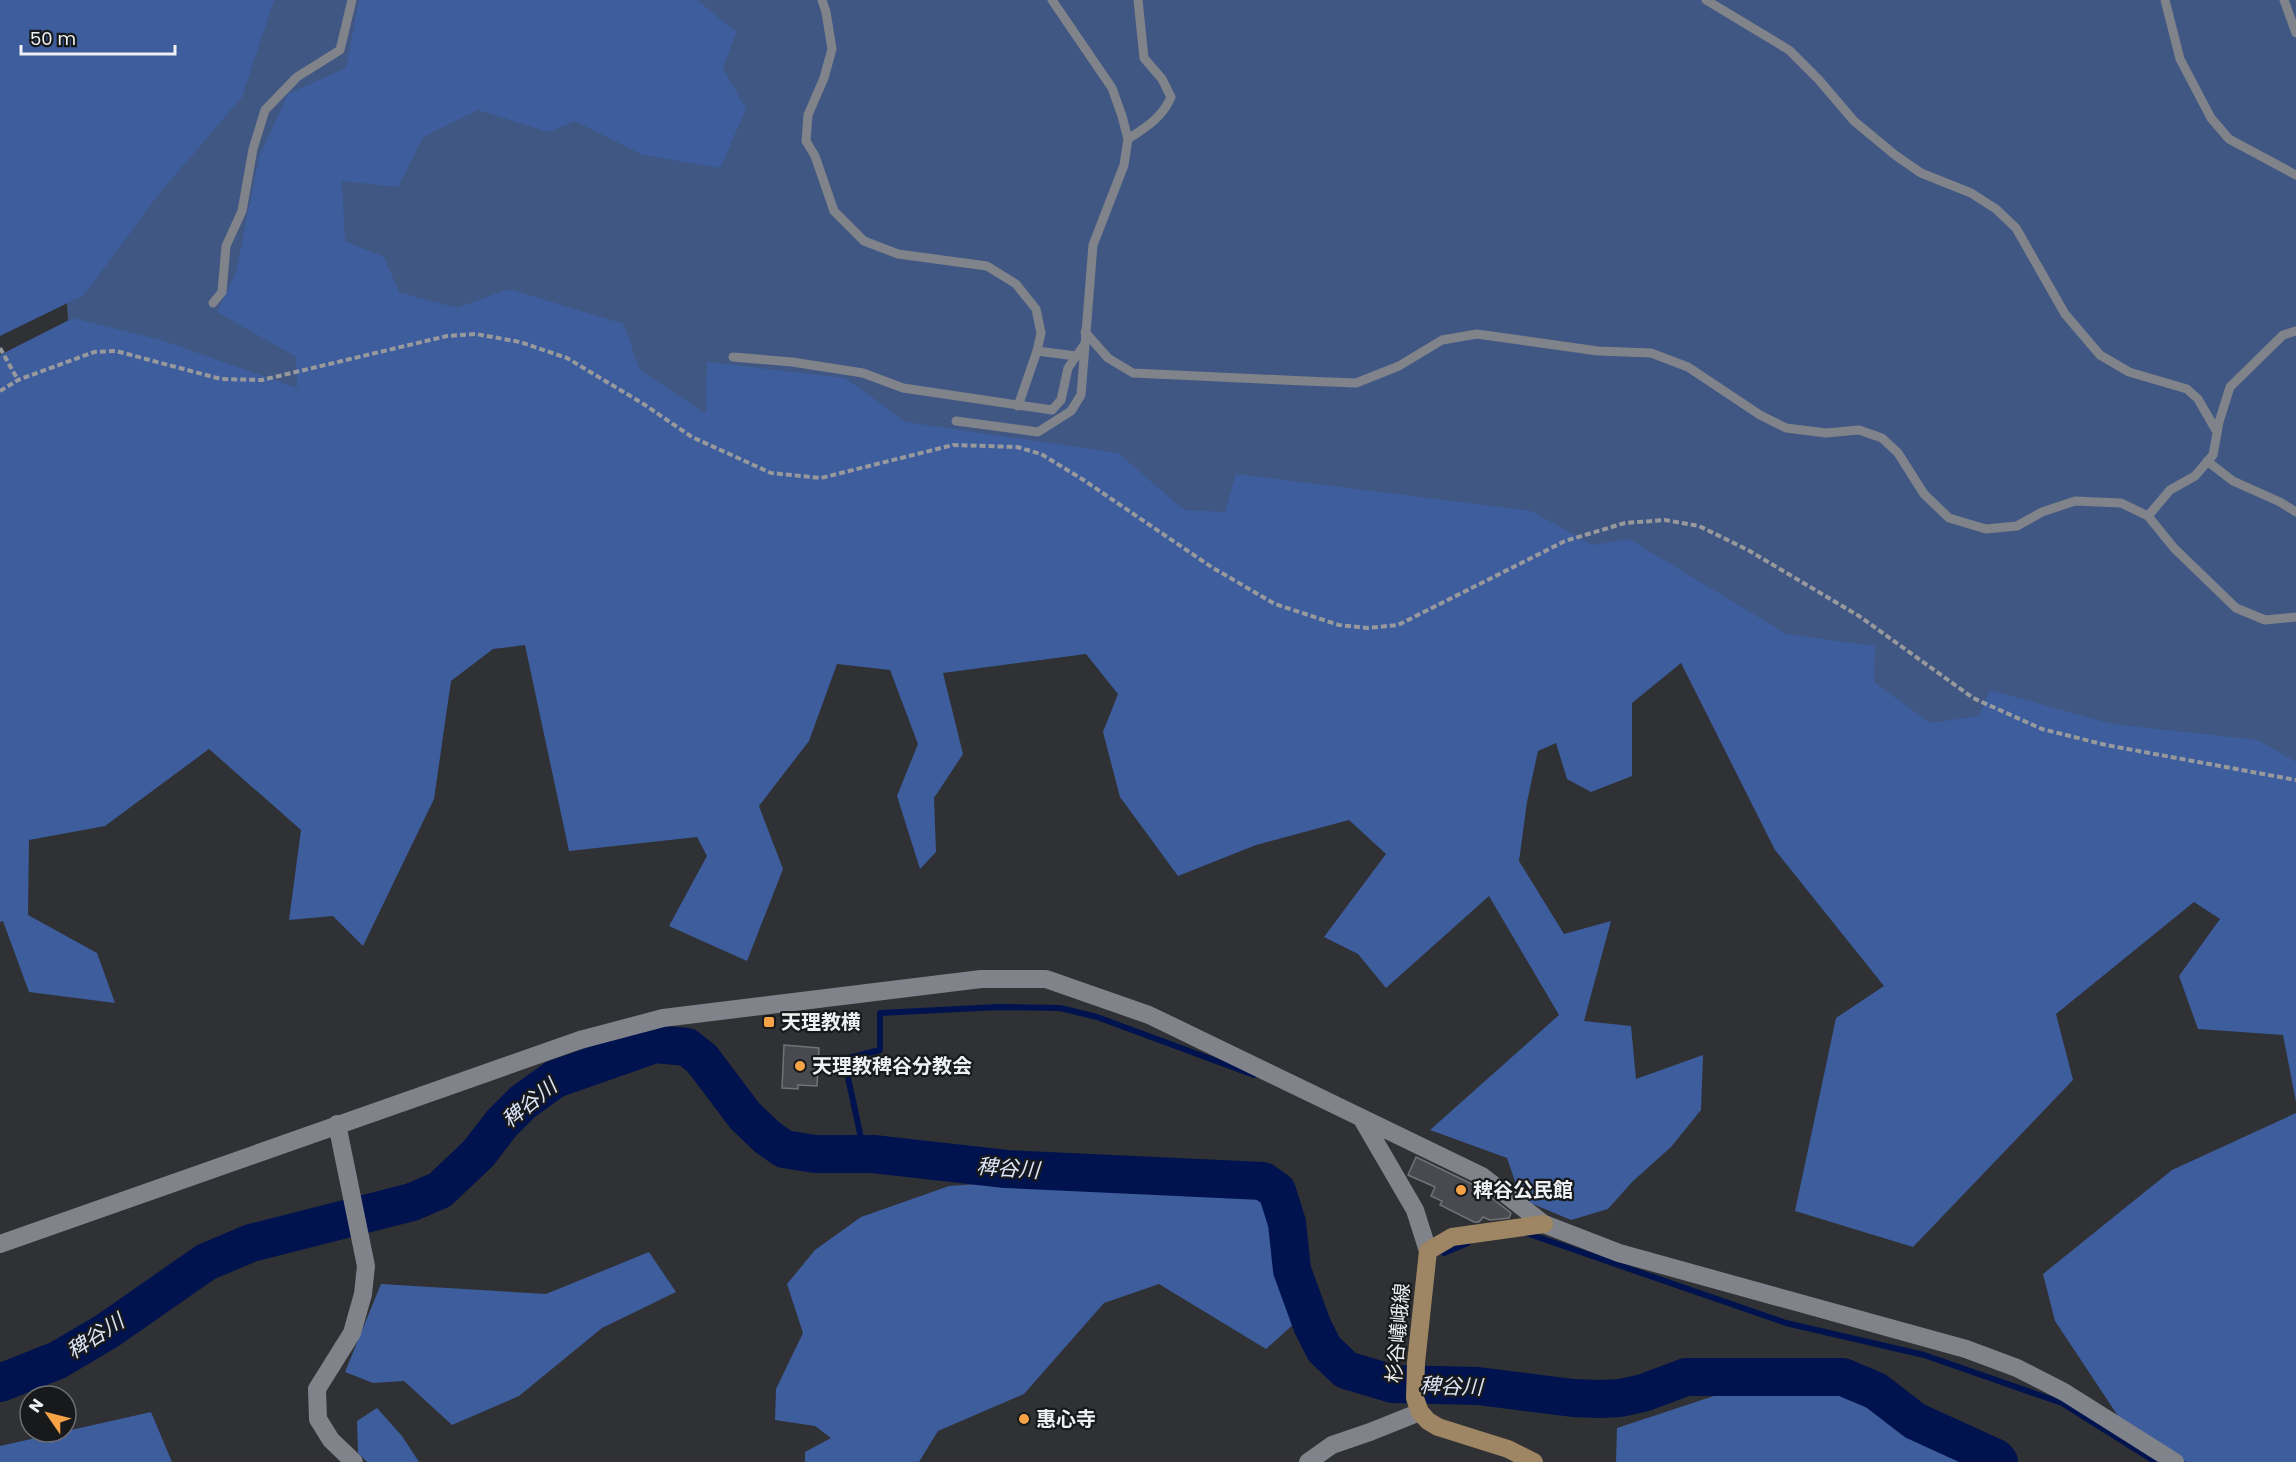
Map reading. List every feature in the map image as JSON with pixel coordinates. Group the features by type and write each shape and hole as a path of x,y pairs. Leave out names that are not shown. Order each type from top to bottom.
{"main road":[{"path":"1428,1251 1452,1237 1544,1224"},
{"name":"杉谷嶬峨線","path":"1417,1405 1416,1363 1428,1251"},
{"path":"1417,1405 1428,1421 1438,1427 1508,1449 1534,1462"}],"street":[{"path":"0,1244 580,1040 663,1018 981,980 1046,979 1149,1015 1482,1176 1544,1224 1619,1253 1915,1334 2016,1368 2064,1392 2175,1462"},
{"path":"1362,1119 1414,1210 1428,1251"},
{"path":"337,1124 366,1266 360,1304 352,1333 317,1389 318,1419 331,1440 354,1462"},
{"path":"1308,1462 1332,1445 1370,1432 1417,1405"}],"lane":[{"path":"213,303 222,292 226,246 242,211 253,149 265,110 297,77 340,50 352,0"},
{"path":"822,0 832,49 824,78 808,116 806,141 815,156 834,211 864,241 898,254 987,266 1016,285 1036,309 1041,333 1018,406"},
{"path":"956,421 1038,432 1071,411 1081,394 1093,245 1124,165 1128,139 1112,88 1052,0"},
{"path":"1128,139 1148,126 1166,108 1171,97 1162,79 1144,58 1138,0"},
{"path":"1706,0 1789,50 1819,80 1854,122 1895,155 1921,173 1971,194 1996,209 2016,228 2065,314 2100,355 2129,372 2187,389 2198,399 2217,432"},
{"path":"2165,0 2180,59 2211,118 2229,139 2296,175"},
{"path":"2284,0 2296,33"},
{"path":"2148,516 2170,490 2195,476 2213,455 2230,387 2283,335 2296,331"},
{"path":"1085,332 1108,358 1133,373 1220,375 1356,383 1399,366 1443,340 1477,334 1598,351 1651,353 1688,367 1760,416 1786,428 1826,433 1859,429 1882,438 1898,453 1924,494 1949,518 1986,529 2017,526 2042,512 2074,501 2121,503 2148,516 2174,548 2236,608 2265,620 2296,617"},
{"path":"733,357 792,362 862,373 903,388 1052,410 1061,400 1068,368 1084,345"},
{"path":"1037,351 1076,356"},
{"path":"2207,462 2233,481 2280,502 2296,512"}],"path":[{"path":"0,391 18,380 94,352 116,351 221,379 262,380 447,336 476,334 520,342 567,358 642,403 692,437 771,473 821,478 953,445 1017,447 1041,454 1082,479 1213,568 1275,604 1339,625 1358,627 1398,625 1565,541 1625,523 1665,520 1699,526 1748,550 1859,616 1973,698 2042,729 2106,745 2296,780"},
{"path":"0,348 18,380"}],"shaded area":[{"path":"0,0 274,0 242,97 158,195 84,295 0,336"},
{"path":"165,0 2296,0 2296,823 1975,765 1778,653 1203,527 716,434 316,416 69,340 65,265"},
{"path":"359,0 697,0 736,32 723,68 746,109 720,168 643,155 575,121 548,132 478,110 423,137 398,187 342,181 345,241 384,257 399,292 457,308 509,289 624,324 639,369 706,414 707,362 845,378 906,422 1118,453 1184,510 1225,512 1236,474 1531,511 1593,545 1629,539 1786,634 1875,646 1874,682 1930,723 1979,716 1990,690 2112,724 2258,740 2296,762 2296,1102 2283,1035 2198,1029 2179,976 2220,919 2194,902 2056,1014 2073,1080 1913,1247 1795,1211 1836,1018 1884,986 1775,850 1681,663 1632,703 1632,776 1591,792 1567,779 1556,743 1538,751 1527,802 1519,861 1564,934 1611,921 1584,1021 1631,1026 1636,1079 1703,1055 1701,1110 1671,1147 1632,1182 1608,1209 1571,1220 1521,1199 1507,1158 1430,1130 1559,1015 1489,896 1386,988 1358,954 1324,937 1386,854 1349,820 1256,845 1178,876 1120,797 1103,732 1118,694 1086,654 943,673 963,754 934,798 936,852 920,869 897,796 918,744 890,670 837,664 809,741 759,806 783,869 747,961 669,926 707,856 697,837 569,851 525,645 493,649 451,681 434,799 363,946 333,916 289,920 301,830 209,749 105,826 29,840 28,915 97,953 115,1003 29,992 3,921 0,922 0,355 73,318 161,340 297,388 296,357 217,312 236,273 259,157 288,94 346,68"},
{"path":"2296,1113 2296,1462 2186,1462 2130,1434 2055,1321 2043,1274 2172,1170"},
{"path":"1248,1180 1283,1234 1296,1322 1266,1349 1159,1284 1104,1303 1024,1394 938,1431 919,1462 805,1462 805,1452 831,1438 815,1426 775,1420 776,1389 803,1333 787,1284 815,1250 861,1217 949,1186 1007,1182 1156,1184"},
{"path":"649,1252 676,1292 602,1328 519,1396 452,1425 404,1381 373,1383 345,1372 381,1284 546,1294"},
{"path":"1811,1385 1845,1390 1911,1428 1987,1462 1616,1462 1617,1428 1738,1388"},
{"path":"377,1408 402,1436 419,1462 367,1462 358,1453 357,1421"},
{"path":"151,1412 172,1462 0,1462 0,1446 18,1442 18,1444 78,1444 78,1428"}],"building":[{"name":"天理教稗谷分教会","path":"784,1045 819,1048 817,1086 798,1085 798,1089 782,1088"},
{"name":"稗谷公民館","path":"1416,1157 1476,1186 1511,1213 1509,1218 1490,1220 1483,1217 1479,1222 1474,1222 1440,1205 1442,1201 1431,1196 1435,1187 1408,1175"}],"waterway":[{"path":"860,1154 861,1138 844,1059 880,1050 880,1013 998,1007 1060,1008 1097,1017 1254,1075"},
{"name":"稗谷川","path":"0,1383 58,1360 107,1331 206,1262 251,1243 412,1202 440,1190 478,1154 502,1123 523,1102 555,1079 655,1044 687,1047 702,1059 745,1116 767,1137 784,1149 815,1154 873,1154 1006,1169 1263,1181 1277,1191 1287,1223 1292,1270 1312,1325 1324,1349 1346,1370 1393,1384 1478,1386 1573,1398 1600,1399 1643,1393 1686,1377 1843,1377 1876,1391 1915,1421 1996,1458 1999,1462"},
{"path":"1526,1233 1786,1323 1924,1355 2062,1403 2156,1462"},
{"path":"1437,1249 1444,1253 1468,1243"}],"place":[{"name":"天理教横","path":"769,1022"},
{"name":"天理教稗谷分教会","path":"800,1066"},
{"name":"稗谷公民館","path":"1461,1190"},
{"name":"惠心寺","path":"1024,1419"}]}
